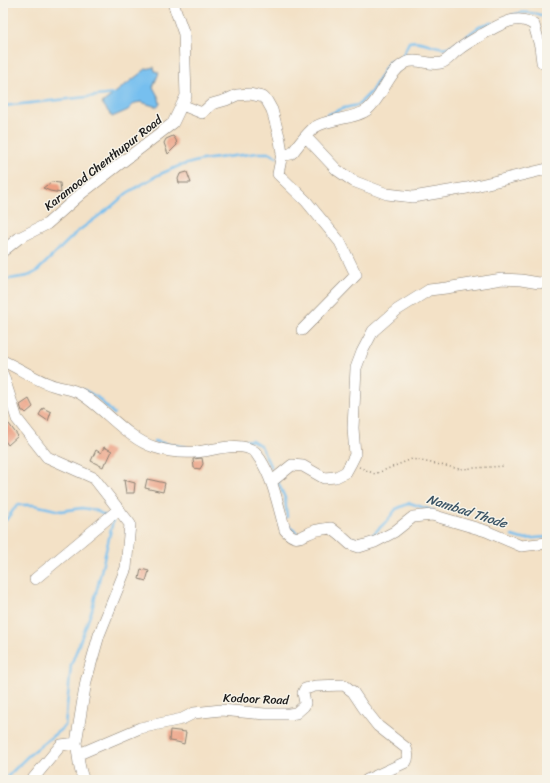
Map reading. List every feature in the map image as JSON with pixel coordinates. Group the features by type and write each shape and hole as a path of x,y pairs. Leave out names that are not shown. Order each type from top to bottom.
{"street":[{"name":"Karamood Chenthupur Road","path":"3,251 19,238 47,224 82,193 173,123 186,96 184,34 173,3"},
{"path":"281,150 291,154 316,126 329,121 358,114 367,109 383,91 388,79 407,62 441,63 448,60 464,45 496,26 512,20 524,21 534,25 540,46 542,62 546,64"},
{"path":"182,105 202,113 212,104 237,95 250,94 263,97 272,110 277,126 281,150 278,174 306,201 340,242 356,275 302,330"},
{"path":"306,137 337,170 353,181 387,194 413,197 467,188 547,169"},
{"path":"272,482 292,465 303,466 324,478 334,477 346,472 355,455 353,428 356,368 373,331 397,310 429,290 502,279 539,283 547,282"},
{"path":"3,361 55,386 68,388 80,393 100,407 134,437 153,447 174,451 194,452 234,446 248,448 255,452 272,482 285,530 291,536 297,538 316,530 331,528 350,544 359,546 375,542 394,532 413,517 432,515 486,531 521,546 547,543"},
{"path":"3,377 17,419 47,457 94,478 130,524 126,568 99,635 86,681 78,748 80,773 84,780"},
{"path":"35,579 119,509"},
{"name":"Kodoor Road","path":"78,748 140,728 182,719 194,713 221,710 278,714 296,713 304,706 305,703 303,693 305,689 315,686 344,685 353,692 362,707 378,726 406,748 408,753 406,762 366,780"},
{"path":"32,780 61,745 78,748"}],"path":[{"path":"352,463 375,474 412,459 460,469 505,466"}],"water":[{"path":"154,67 155,71 159,73 153,87 159,98 160,104 157,107 141,102 135,103 128,110 112,117 102,103 146,69"}],"building":[{"path":"173,136 177,145 168,154 164,143 166,139"},
{"path":"187,172 191,183 179,183 178,179 180,174"},
{"path":"51,182 60,183 61,193 43,188"},
{"path":"29,399 33,407 26,413 22,411 20,405"},
{"path":"43,408 51,412 48,421 39,415"},
{"path":"3,423 9,424 18,436 8,445 3,438"},
{"path":"104,447 112,451 103,467 91,461 96,450 101,453"},
{"path":"202,458 203,464 200,469 194,468 193,459"},
{"path":"147,479 165,483 163,492 145,488"},
{"path":"124,480 135,483 134,493 126,493"},
{"path":"141,569 149,571 146,581 139,579"},
{"path":"170,730 186,732 184,744 169,741"}],"waterway":[{"path":"511,16 520,13 533,13 547,17"},
{"path":"324,119 327,115 344,108 358,105 371,92 389,62 401,59 409,42 415,41 441,47 452,46 482,25 493,23"},
{"path":"3,106 115,94"},
{"path":"3,280 28,276 36,272 77,232 127,193 158,175 179,166 202,160 258,153 269,153 277,157"},
{"name":"Nambad Thode","path":"3,368 9,369"},
{"name":"Nambad Thode","path":"84,390 97,397 114,414"},
{"name":"Nambad Thode","path":"235,442 252,440 261,446 271,468"},
{"name":"Nambad Thode","path":"154,441 186,447"},
{"name":"Nambad Thode","path":"277,480 285,498 287,517"},
{"name":"Nambad Thode","path":"350,538 366,541 388,520 396,509 410,503 434,511"},
{"path":"3,520 6,520 17,505 34,505 61,511 82,508 95,510 106,516"},
{"path":"4,780 28,756 65,726 71,665 92,610 113,521 110,519"},
{"name":"Nambad Thode","path":"289,526 297,533"},
{"name":"Nambad Thode","path":"512,536 522,539 547,537"}]}
